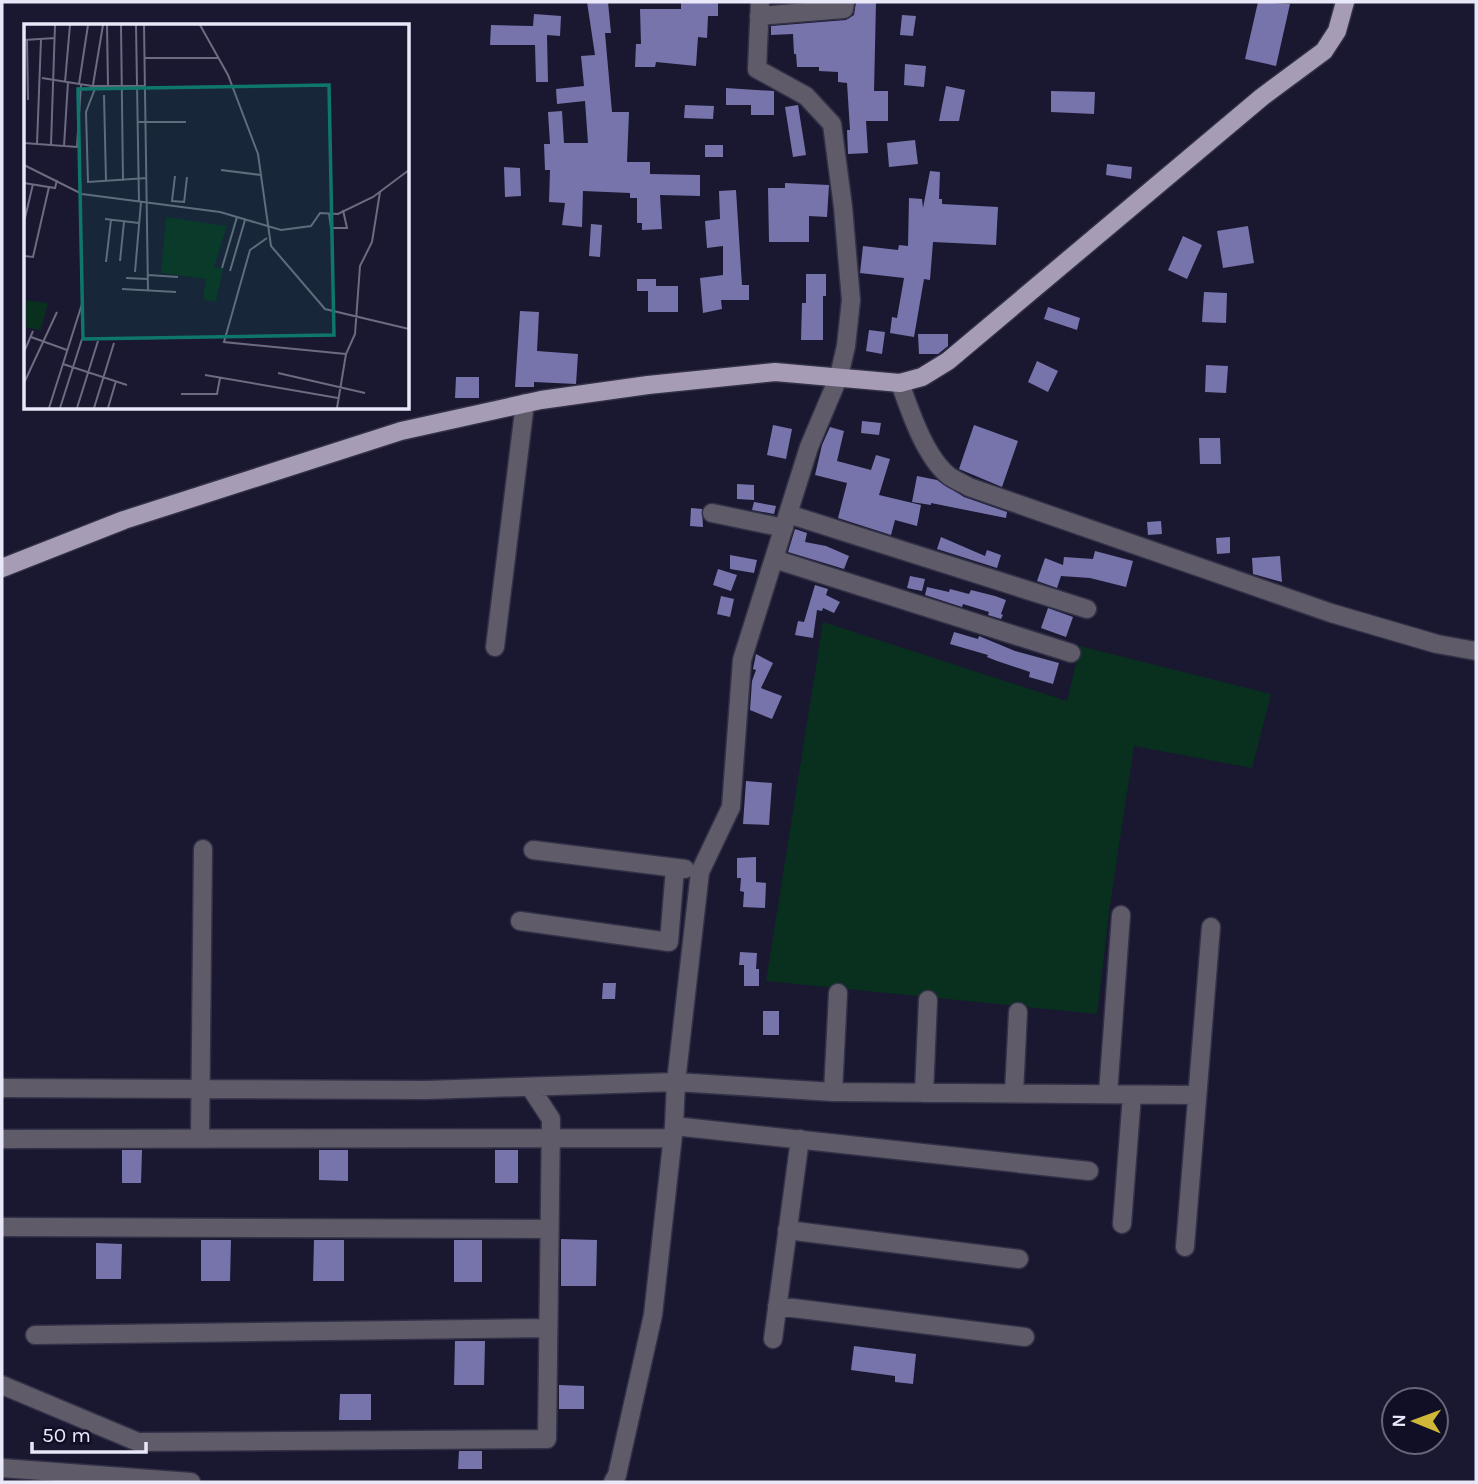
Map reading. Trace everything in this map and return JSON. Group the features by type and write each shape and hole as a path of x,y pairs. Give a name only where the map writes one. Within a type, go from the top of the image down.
{"main road":[{"path":"2,568 124,520 401,431 525,403 648,385 775,372 900,383 922,377 948,361 1191,155 1324,51 1337,31 1345,2"}],"street":[{"path":"613,1482 617,1475 653,1315 676,1082 701,872 731,807 742,660 809,447 839,376 846,346 851,300 832,124 806,96 757,69 760,9 845,9 845,2"},
{"path":"900,383 924,442 936,463 949,476 969,487 1331,613 1437,644 1476,651"},
{"path":"495,647 525,403"},
{"path":"712,513 786,521 1087,608"},
{"path":"774,559 1071,653"},
{"path":"200,1138 203,849"},
{"path":"533,850 701,872"},
{"path":"520,921 668,942 675,868"},
{"path":"1108,1094 1121,915"},
{"path":"1185,1247 1211,927"},
{"path":"833,1092 838,993"},
{"path":"923,1093 928,1000"},
{"path":"1014,1093 1018,1012"},
{"path":"2,1088 426,1090 676,1082 833,1092 1197,1095"},
{"path":"2,1385 138,1442 547,1439 551,1119 530,1087"},
{"path":"1122,1224 1132,1094"},
{"path":"2,1139 551,1138 673,1132 800,1139 1088,1171"},
{"path":"773,1339 800,1139"},
{"path":"2,1227 550,1229"},
{"path":"787,1230 1019,1259"},
{"path":"777,1306 1025,1338"},
{"path":"35,1335 548,1328"},
{"path":"2,1468 191,1482"}],"green space":[{"path":"823,622 1067,701 1080,646 1271,694 1252,768 1134,746 1097,1014 766,981"}],"building":[{"path":"587,2 608,2 611,33 605,33 612,112 629,112 627,162 650,162 650,174 700,175 700,196 660,195 662,229 642,230 642,223 637,223 637,198 630,198 630,193 583,191 582,227 562,225 565,203 549,202 550,170 545,170 544,144 550,144 548,112 562,111 564,143 588,143 585,101 557,104 556,89 584,86 581,56 595,55"},
{"path":"681,2 718,2 718,16 708,16 707,38 698,37 696,66 656,62 655,67 635,67 636,44 641,44 640,9 681,9"},
{"path":"856,2 876,2 874,91 888,91 888,121 866,121 868,153 848,154 847,130 850,130 847,83 838,82 838,72 819,71 819,67 797,67 793,34 771,35 771,26 846,20 854,15"},
{"path":"1258,2 1290,4 1276,66 1245,59"},
{"path":"534,14 561,16 560,36 547,35 548,82 536,82 535,45 490,45 491,25 533,26"},
{"path":"902,15 916,16 913,36 900,35"},
{"path":"905,64 926,66 924,87 904,85"},
{"path":"946,86 965,90 959,121 939,121"},
{"path":"726,88 774,91 774,115 751,115 751,105 726,105"},
{"path":"1051,91 1095,92 1094,114 1051,112"},
{"path":"685,105 714,106 713,119 684,118"},
{"path":"798,105 806,155 793,157 785,107"},
{"path":"915,140 918,164 889,167 887,143"},
{"path":"705,145 723,145 723,157 705,157"},
{"path":"1107,164 1132,167 1131,179 1106,175"},
{"path":"504,167 520,168 521,196 505,197"},
{"path":"930,171 940,172 939,199 942,199 942,204 998,207 996,245 933,242 930,280 924,279 914,337 890,333 892,317 897,318 904,278 860,273 863,246 898,250 899,245 908,246 909,198 922,199 923,208"},
{"path":"785,183 829,185 827,217 809,216 809,242 769,242 768,188 785,188"},
{"path":"736,190 742,285 749,285 749,300 721,300 722,309 703,313 700,278 723,275 723,246 707,248 705,221 720,219 719,191"},
{"path":"591,224 602,225 600,257 589,256"},
{"path":"1248,226 1254,263 1223,268 1217,231"},
{"path":"1183,236 1202,245 1187,279 1168,270"},
{"path":"806,274 826,274 823,340 801,340 802,303 806,303"},
{"path":"637,279 656,279 656,286 678,286 678,312 648,312 648,291 637,291"},
{"path":"1204,292 1227,293 1226,323 1202,322"},
{"path":"1048,307 1080,318 1077,330 1044,319"},
{"path":"520,311 539,312 537,351 578,354 576,384 534,382 534,387 515,387"},
{"path":"869,330 885,332 882,354 866,351"},
{"path":"918,334 948,334 948,346 938,354 919,354"},
{"path":"1037,361 1058,371 1048,392 1028,382"},
{"path":"1206,365 1228,366 1226,393 1205,392"},
{"path":"456,377 479,377 479,398 455,398"},
{"path":"862,421 881,423 879,435 861,433"},
{"path":"773,425 792,429 786,459 767,455"},
{"path":"974,425 1018,441 1002,487 959,469"},
{"path":"830,427 844,431 837,461 871,470 876,455 890,459 879,495 921,505 917,526 895,520 891,535 838,518 847,483 815,475 822,445"},
{"path":"1199,438 1220,438 1221,464 1200,464"},
{"path":"917,476 937,480 964,497 1007,512 1006,518 931,503 912,502"},
{"path":"737,484 754,485 754,500 737,499"},
{"path":"754,502 776,506 774,514 752,510"},
{"path":"691,508 702,509 703,527 690,526"},
{"path":"1161,521 1162,534 1148,535 1147,522"},
{"path":"795,529 807,533 805,542 826,546 849,556 844,569 788,552"},
{"path":"941,537 985,556 987,550 1001,555 997,568 937,549"},
{"path":"1230,537 1230,553 1217,554 1216,538"},
{"path":"1095,551 1133,561 1126,587 1090,578 1061,576 1057,588 1037,581 1045,558 1063,565 1064,557 1093,559"},
{"path":"730,555 757,560 754,573 730,569"},
{"path":"1280,556 1282,582 1253,574 1252,558"},
{"path":"718,569 737,575 731,591 713,585"},
{"path":"910,576 925,579 922,591 907,588"},
{"path":"815,585 828,589 826,595 840,602 834,613 823,608 822,611 817,610 813,638 795,635 798,621 804,622"},
{"path":"927,587 969,594 971,590 1006,600 1001,614 1003,615 1001,619 988,615 989,612 925,595"},
{"path":"721,596 734,599 730,617 717,614"},
{"path":"1048,608 1073,617 1066,637 1041,628"},
{"path":"954,632 978,639 979,636 1015,651 1059,663 1053,684 1029,677 1030,672 987,657 988,655 950,644"},
{"path":"756,654 773,663 761,688 782,696 772,719 750,710"},
{"path":"746,781 772,783 769,825 743,824"},
{"path":"756,857 756,882 766,883 765,908 743,907 744,892 740,891 741,878 737,878 737,858"},
{"path":"740,952 757,953 759,986 744,986 744,965 739,965"},
{"path":"603,983 616,983 615,999 602,999"},
{"path":"763,1011 779,1011 779,1035 763,1035"},
{"path":"122,1150 142,1150 141,1183 122,1183"},
{"path":"319,1150 348,1150 348,1181 319,1180"},
{"path":"495,1150 518,1150 518,1183 495,1183"},
{"path":"561,1239 597,1240 596,1286 561,1286"},
{"path":"201,1240 231,1240 230,1281 201,1281"},
{"path":"314,1240 344,1240 344,1281 313,1281"},
{"path":"454,1240 482,1240 482,1282 454,1282"},
{"path":"96,1243 122,1244 121,1279 96,1279"},
{"path":"455,1341 485,1341 484,1385 454,1385"},
{"path":"854,1346 916,1354 913,1384 895,1382 895,1376 851,1370"},
{"path":"559,1385 584,1386 584,1409 559,1409"},
{"path":"340,1394 371,1394 371,1420 339,1420"},
{"path":"459,1451 482,1451 482,1469 458,1469"}]}
